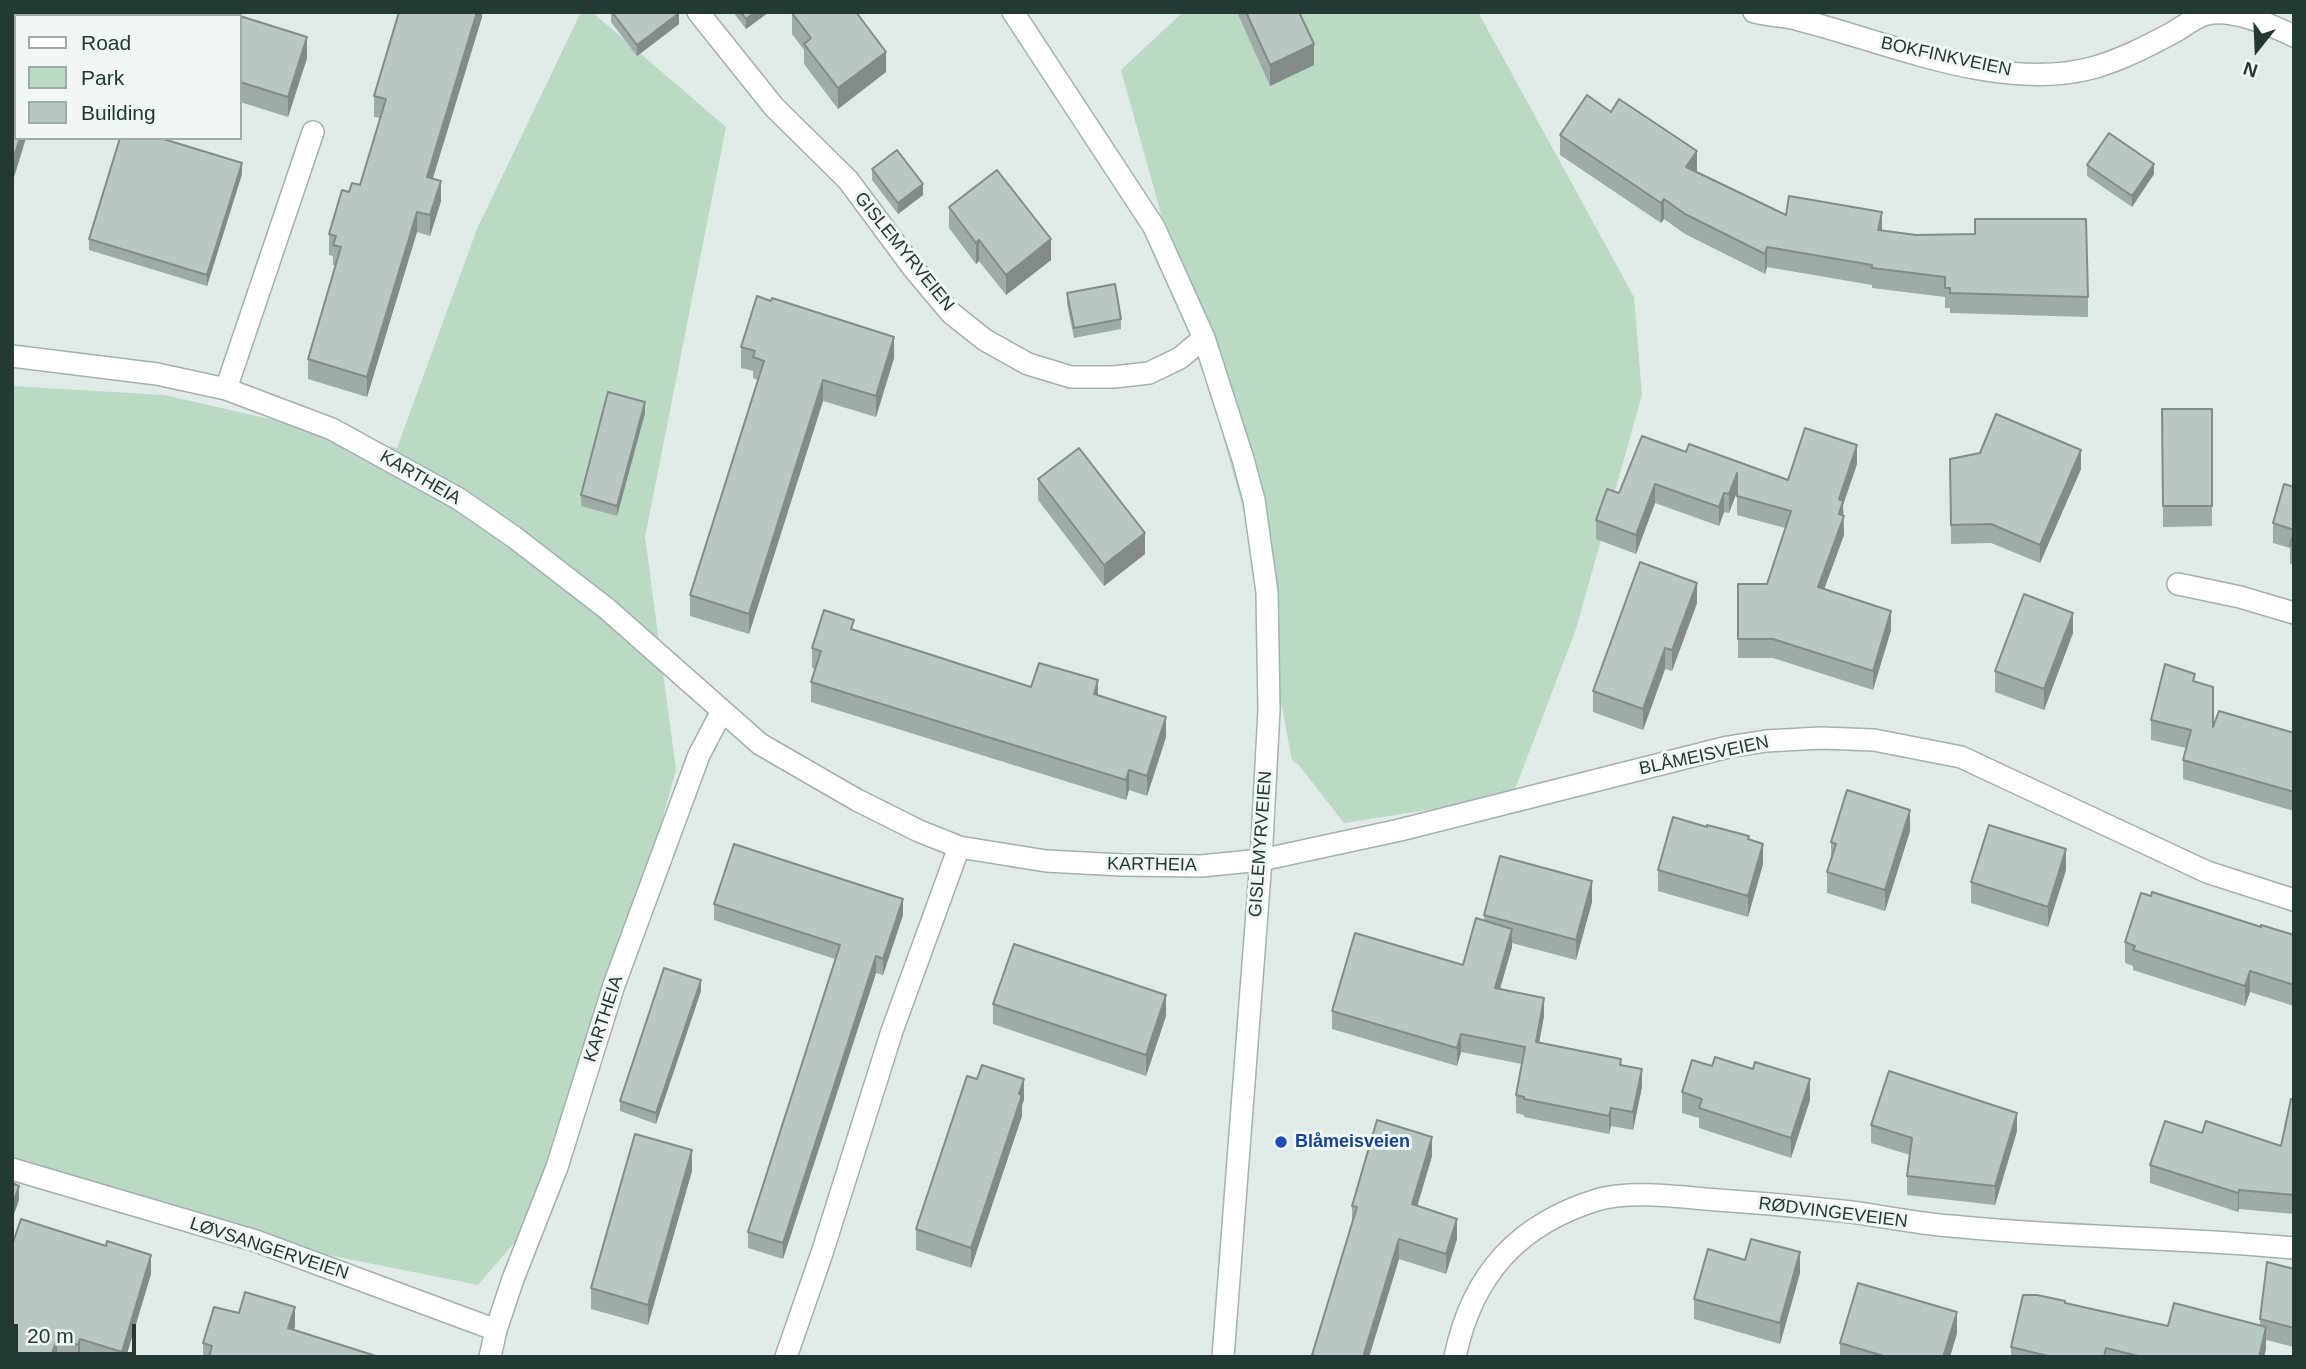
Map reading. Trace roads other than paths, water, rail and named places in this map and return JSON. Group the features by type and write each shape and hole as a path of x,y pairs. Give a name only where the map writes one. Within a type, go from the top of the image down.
{"street":[{"name":"GISLEMYRVEIEN","path":"698,12 774,107 848,180 914,269 951,313 985,340 1028,364 1071,377 1104,377 1149,373 1180,358 1204,338"},
{"name":"GISLEMYRVEIEN","path":"1013,12 1154,227 1204,338 1254,500 1267,592 1269,710 1261,859 1223,1357"},
{"name":"BOKFINKVEIEN","path":"1754,12 1795,15 1902,50 1952,62 2000,71 2043,75 2091,69 2137,52 2207,14 2237,15 2273,26 2294,36"},
{"path":"226,389 313,132"},
{"name":"KARTHEIA","path":"12,356 157,374 226,389 332,429 458,499 514,537 606,608 760,744 809,774 919,831 960,847 1046,861 1201,866 1261,859"},
{"path":"2178,584 2240,597 2294,613"},
{"name":"KARTHEIA","path":"496,1330 557,1167 622,962 699,755 722,711"},
{"name":"BLÅMEISVEIEN","path":"1261,859 1400,830 1728,747 1766,741 1821,738 1874,740 1961,758 2207,872 2294,900"},
{"path":"786,1357 892,1031 960,847"},
{"name":"LØVSANGERVEIEN","path":"12,1169 256,1241 496,1330"},
{"name":"RØDVINGEVEIEN","path":"1455,1357 1471,1304 1510,1246 1556,1214 1603,1198 1654,1195 1799,1206 1904,1222 2031,1234 2217,1241 2294,1248"},
{"path":"490,1357 496,1330"}],"place":[{"name":"Blåmeisveien","path":"1281,1142"}]}
